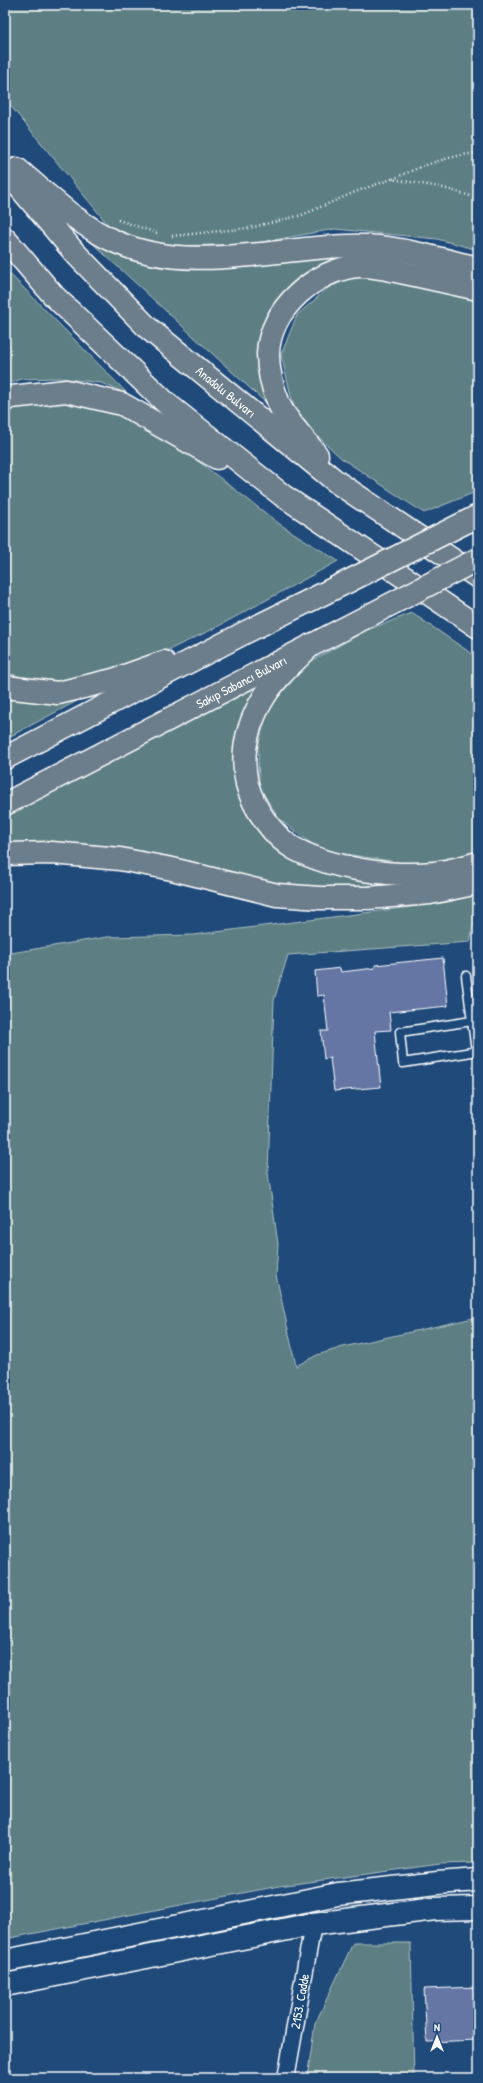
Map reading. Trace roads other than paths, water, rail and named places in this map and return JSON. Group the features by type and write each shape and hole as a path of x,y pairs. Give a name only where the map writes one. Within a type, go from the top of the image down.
{"main road":[{"path":"5,159 74,217 104,236 137,250 200,257 230,256 347,246 374,246 400,249 478,268"},
{"name":"Anadolu Bulvarı","path":"5,170 75,253 148,328 338,483 478,577"},
{"path":"5,239 54,296 167,404 282,495"},
{"path":"338,483 280,406 271,378 268,354 271,336 286,307 306,286 342,268 360,266 379,267 478,288"},
{"path":"5,400 11,397 66,391 122,404 282,495 478,627"},
{"path":"5,758 246,632 478,516"},
{"name":"Sakıp Sabancı Bulvarı","path":"5,804 478,559"},
{"path":"5,687 58,693 114,680 246,632"},
{"path":"311,645 282,673 264,696 251,723 246,740 245,775 250,793 269,825 293,848 331,862 373,872 402,874 434,873 478,863"},
{"path":"5,854 52,852 120,859 277,895 313,898 368,898 430,893 478,883"}],"street":[{"path":"5,1961 338,1894 438,1882 478,1880"},
{"path":"5,1985 313,1924 435,1909 478,1908"},
{"name":"2153. Cadde","path":"286,2078 313,1924"}],"lane":[{"path":"466,976 477,1051 403,1063 400,1032 472,1021"}]}
